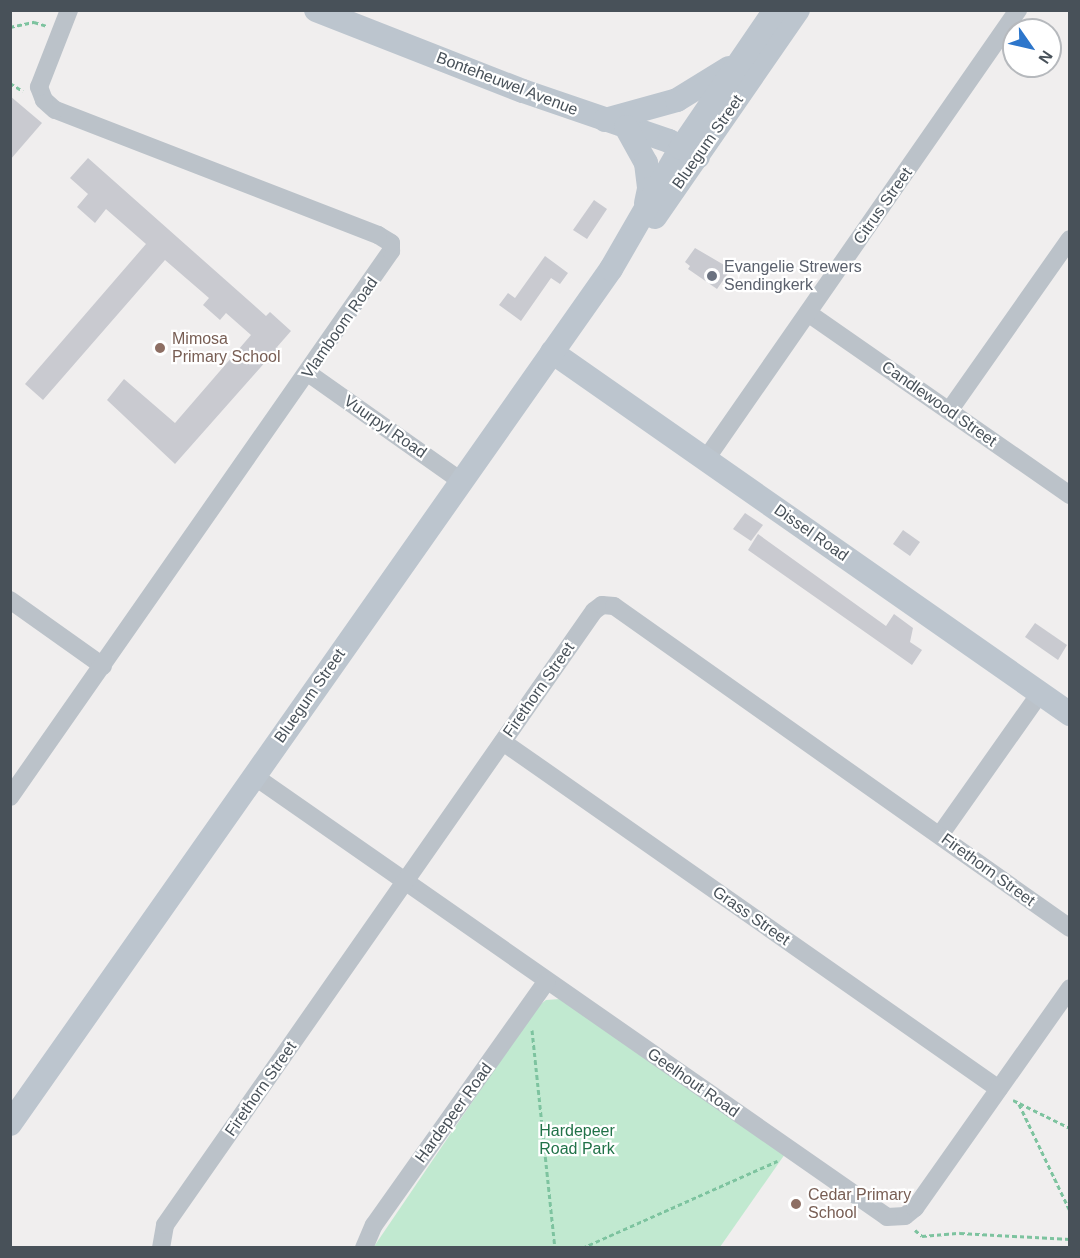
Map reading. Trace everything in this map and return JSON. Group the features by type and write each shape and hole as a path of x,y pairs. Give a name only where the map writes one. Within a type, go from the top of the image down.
{"street":[{"name":"Vlamboom Road","path":"10,797 382,267 391,243 378,235 55,110 44,100 39,87 69,10"},
{"name":"Bonteheuwel Avenue","path":"315,10 689,152"},
{"name":"Bluegum Street","path":"611,269 637,243 743,57 775,10"},
{"name":"Bluegum Street","path":"10,1124 611,269 644,208 798,10"},
{"name":"Citrus Street","path":"706,459 1018,10"},
{"path":"644,208 649,189 646,163 615,124 690,94 743,57"},
{"path":"949,411 1070,238"},
{"name":"Candlewood Street","path":"808,313 1070,495"},
{"name":"Dissel Road","path":"552,352 1070,714"},
{"name":"Vuurpyl Road","path":"308,373 462,481"},
{"path":"10,600 103,666"},
{"name":"Firethorn Street","path":"161,1248 165,1225 594,611 608,605 1070,928"},
{"path":"940,835 1040,693"},
{"name":"Grass Street","path":"503,742 999,1089"},
{"name":"Geelhout Road","path":"254,776 881,1215 899,1218"},
{"name":"Hardepeer Road","path":"364,1248 374,1225 547,981"},
{"path":"899,1218 915,1208 1070,988"}],"path":[{"path":"10,27 34,22 53,28"},
{"path":"527,1011 536,1044 555,1248"},
{"path":"999,1089 1019,1104 1070,1128"},
{"path":"1019,1104 1070,1210"},
{"path":"582,1248 767,1166 790,1151"},
{"path":"899,1218 922,1236 960,1233 1070,1239"}],"green space":[{"name":"Hardepeer Road Park","path":"560,999 785,1154 720,1247 373,1248 536,1008 546,1000"}],"building":[{"path":"10,96 42,123 10,160"},
{"path":"88,158 266,316 270,312 291,331 277,347 282,352 273,363 268,359 175,464 107,400 124,379 175,423 251,335 226,313 220,320 203,305 209,298 165,260 43,400 25,384 146,244 106,209 95,223 77,207 88,194 70,178"},
{"path":"594,200 607,209 587,239 573,230"},
{"name":"Evangelie Strewers Sendingkerk","path":"695,248 731,269 717,289 688,269 690,266 685,262"},
{"path":"545,256 568,273 560,284 551,278 521,321 499,305 508,293 515,298"},
{"path":"745,513 763,525 751,541 733,529"},
{"path":"903,530 920,542 910,556 893,544"},
{"path":"758,534 886,626 894,614 913,628 910,642 922,650 912,665 748,550"},
{"path":"1035,623 1067,645 1058,660 1025,637"}],"place":[{"name":"Evangelie Strewers Sendingkerk","path":"712,276"},
{"name":"Mimosa Primary School","path":"160,348"},
{"name":"Cedar Primary School","path":"796,1204"}]}
